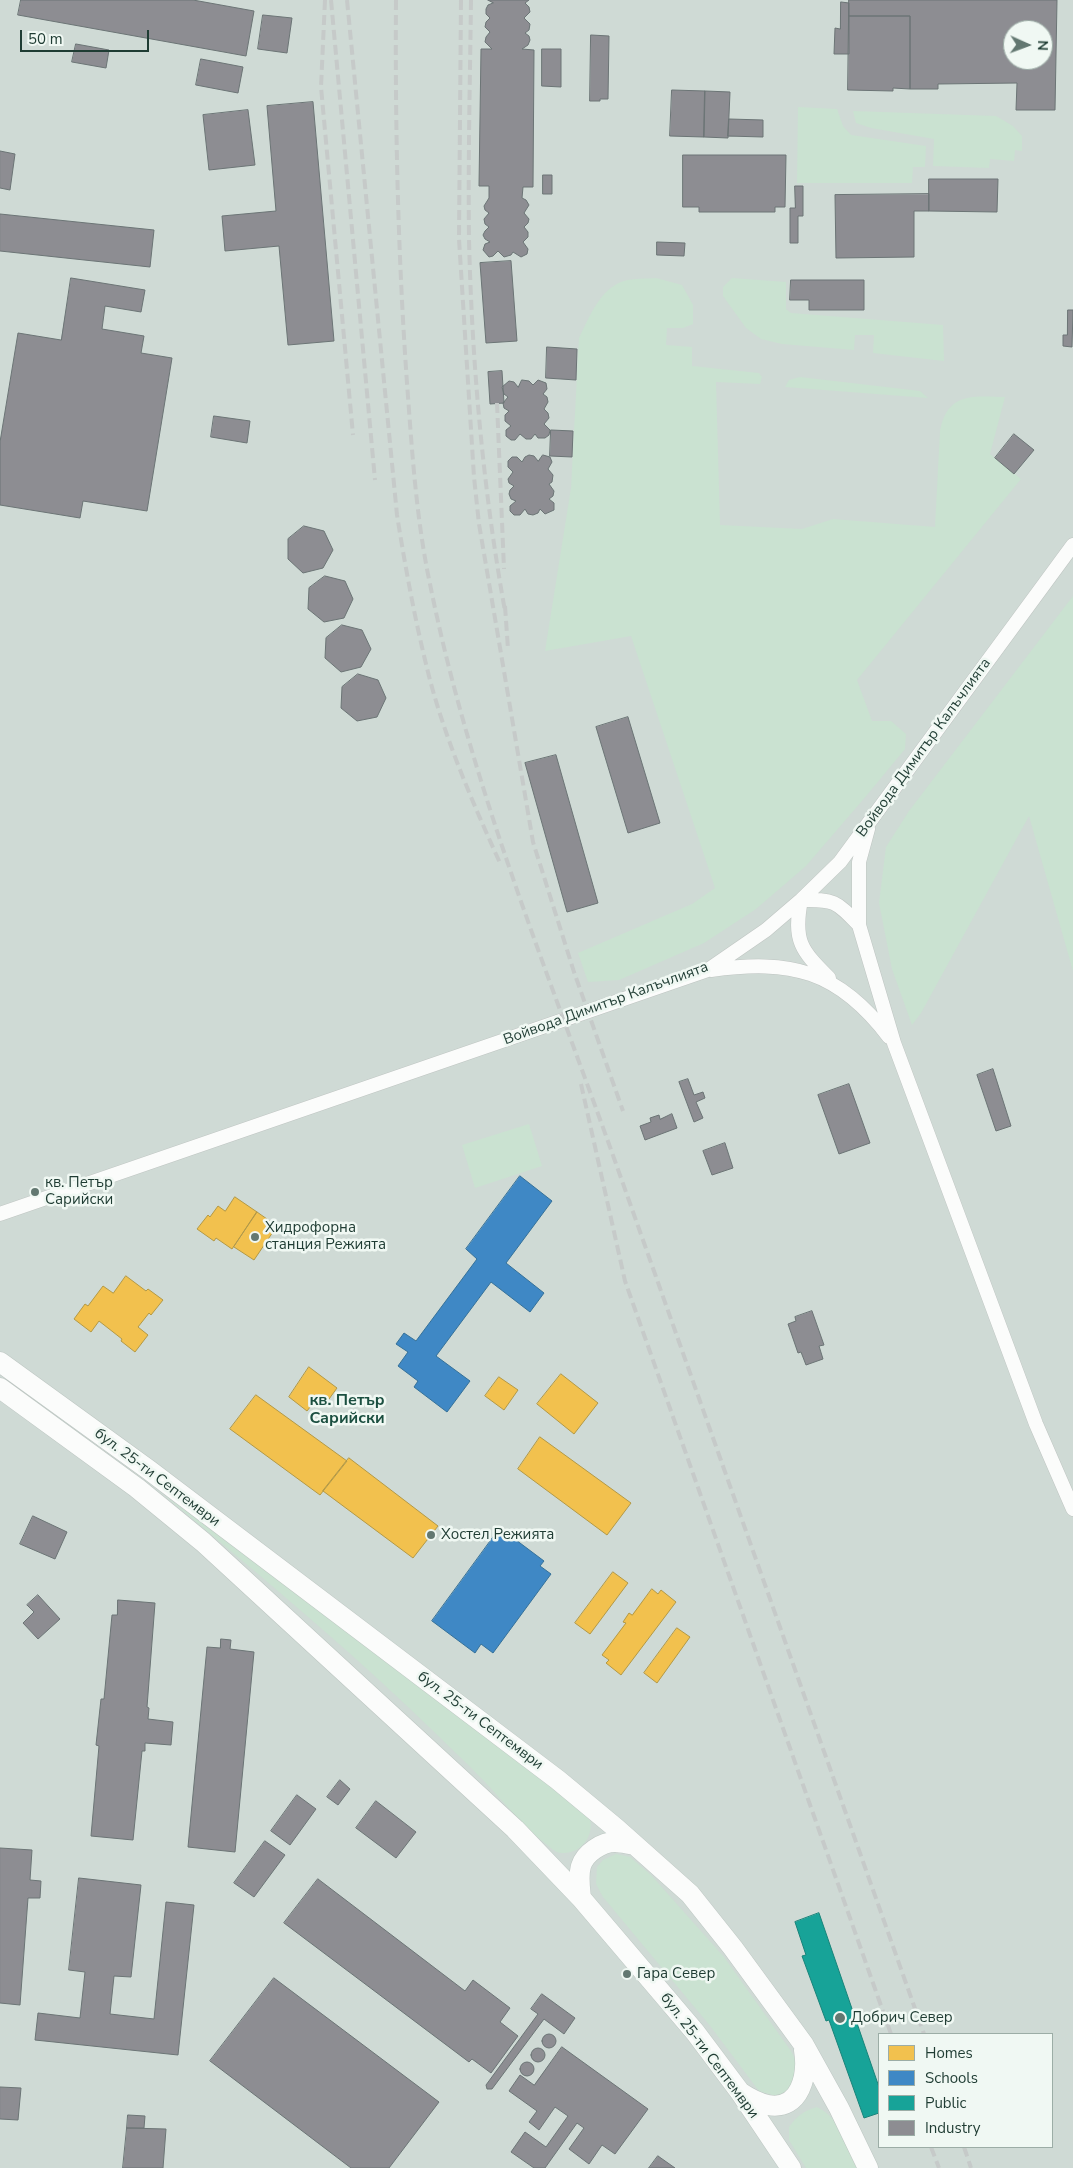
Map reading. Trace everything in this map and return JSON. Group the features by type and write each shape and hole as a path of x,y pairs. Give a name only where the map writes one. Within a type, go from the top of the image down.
{"main road":[{"name":"бул. 25-ти Септември","path":"0,1362 149,1470 558,1780 690,1894 774,2001 804,2045 839,2108 868,2168"},
{"name":"бул. 25-ти Септември","path":"0,1388 137,1488 203,1542 515,1829 581,1898 695,2032 740,2092 791,2168"},
{"path":"581,1898 579,1881 581,1866 588,1854 598,1847 614,1842 635,1845"},
{"path":"740,2092 755,2102 770,2106 785,2103 792,2098 798,2093 805,2076 804,2045"}],"street":[{"name":"Войвода Димитър Калъчлията","path":"0,1214 708,970 766,930 801,900 840,862 1073,545"},
{"path":"870,821 860,862 859,924 894,1043 1036,1424 1073,1509"},
{"path":"859,924 840,905 826,900 801,900 796,923 805,954 833,983 873,1016 894,1043"},
{"path":"708,970 744,965 772,966 805,971 833,983"}],"shaded area":[{"path":"0,0 1073,0 1073,2168 0,2168"}],"green space":[{"path":"798,107 837,109 843,126 851,135 926,146 925,167 913,167 912,183 797,183"},
{"path":"853,111 996,116 1013,126 1022,136 1022,151 1015,150 1014,161 990,159 989,168 933,166 934,139 871,128 856,123"},
{"path":"656,278 682,285 693,305 693,324 683,328 667,328 666,345 692,347 692,366 759,373 762,377 760,384 716,382 720,525 802,529 833,519 935,527 940,431 943,418 955,403 972,397 1005,397 990,454 1021,479 857,680 872,721 891,721 906,734 905,749 806,866 756,909 704,943 619,980 588,982 578,953 692,904 715,888 631,636 545,651 571,488 579,338 591,313 608,290 624,281"},
{"path":"732,278 786,282 786,309 791,313 943,325 944,361 873,353 874,335 855,335 854,350 782,344 761,339 746,328 723,296 723,287"},
{"path":"800,377 920,391 928,398 785,387 789,380"},
{"path":"1073,596 1073,971 1029,816 921,1013 912,1025 892,969 879,903 886,847 909,811"},
{"path":"529,1124 542,1166 475,1188 462,1145"},
{"path":"164,1495 348,1630 588,1814 591,1828 582,1846 576,1850 562,1853 554,1850 538,1837 466,1763 378,1679"},
{"path":"616,1854 630,1857 651,1875 724,1957 791,2051 796,2061 793,2086 783,2095 772,2095 759,2091 711,2027 603,1897 596,1884 597,1867 603,1860"},
{"path":"817,2107 838,2125 858,2168 806,2168 789,2140 789,2127 801,2114"}],"building: Homes":[{"path":"235,1197 257,1212 232,1249 216,1238 214,1241 197,1229 208,1215 210,1217 218,1206 225,1211"},
{"name":"Хидрофорна станция Режията","path":"257,1212 277,1226 254,1260 234,1247"},
{"path":"126,1276 146,1291 148,1289 163,1300 138,1327 148,1335 135,1352 99,1321 91,1332 74,1319 85,1304 88,1306 103,1286 113,1293"},
{"path":"309,1367 337,1388 329,1399 325,1396 319,1405 314,1402 307,1411 289,1397"},
{"path":"561,1374 598,1403 574,1434 537,1404"},
{"path":"499,1377 518,1390 504,1410 485,1396"},
{"path":"256,1395 347,1461 320,1495 230,1429"},
{"path":"540,1437 631,1503 607,1535 518,1469"},
{"path":"349,1458 438,1526 413,1558 323,1491"},
{"path":"613,1572 628,1583 590,1634 575,1623"},
{"path":"652,1589 658,1594 661,1590 676,1602 621,1675 606,1663 609,1660 602,1655 626,1623 623,1622 629,1613 632,1615"},
{"path":"677,1628 690,1637 657,1683 644,1673"}],"building: Schools":[{"path":"520,1176 552,1201 506,1263 544,1293 530,1312 491,1282 436,1356 470,1381 447,1412 414,1387 418,1381 398,1366 408,1352 396,1344 404,1333 416,1341 477,1259 466,1249"},
{"path":"500,1528 544,1561 540,1566 551,1574 493,1653 481,1644 475,1653 432,1621"}],"building: Public":[{"path":"819,1913 878,2084 878,2113 864,2118 829,2020 826,2021 802,1956 806,1955 795,1922"}],"building: Industry":[{"path":"21,0 193,0 254,11 246,56 18,15"},
{"path":"488,0 529,0 525,3 529,7 530,12 524,18 530,24 529,30 525,33 529,36 530,40 528,45 522,49 534,50 533,187 523,187 522,198 529,205 524,213 529,219 524,227 528,232 528,237 523,242 528,249 527,254 521,257 513,252 511,255 504,257 498,251 489,257 483,250 485,244 490,242 483,235 489,227 485,224 484,219 489,213 485,210 484,206 489,198 489,186 479,186 481,49 492,49 485,42 490,32 485,27 486,22 490,18 486,14 486,9 488,5 493,3"},
{"path":"849,0 1057,0 1055,110 1016,110 1017,83 938,84 938,89 910,89 910,16 849,16"},
{"path":"841,2 849,3 849,54 834,54 835,28 840,29"},
{"path":"263,15 292,18 287,53 258,49"},
{"path":"849,16 910,16 910,89 893,88 893,91 848,90"},
{"path":"591,35 609,36 608,99 600,99 600,101 590,101"},
{"path":"76,44 109,50 106,68 72,62"},
{"path":"542,49 561,49 561,87 542,86"},
{"path":"201,59 243,67 238,93 196,85"},
{"path":"672,90 705,91 704,137 670,136"},
{"path":"705,91 730,92 728,138 704,137"},
{"path":"313,102 334,341 288,345 279,246 225,251 222,216 276,211 267,106"},
{"path":"248,110 255,165 209,170 203,115"},
{"path":"729,119 763,120 763,137 728,136"},
{"path":"0,151 15,154 10,190 0,188"},
{"path":"683,155 786,155 785,207 775,207 775,212 699,212 699,207 683,207"},
{"path":"543,175 552,175 552,194 543,194"},
{"path":"929,179 998,179 997,212 929,211"},
{"path":"795,186 803,186 803,216 798,216 798,243 790,243 790,208 795,208"},
{"path":"929,194 929,211 914,211 914,257 836,258 835,195"},
{"path":"0,214 154,230 150,267 0,251"},
{"path":"657,242 685,243 684,256 657,255"},
{"path":"511,261 517,341 486,343 480,263"},
{"path":"71,278 145,290 141,312 105,306 102,329 144,336 141,353 172,358 147,511 83,501 80,518 0,505 0,442 18,333 61,340"},
{"path":"791,280 864,280 864,310 809,310 809,300 790,300"},
{"path":"1068,310 1073,310 1072,347 1063,346 1063,335 1067,335"},
{"path":"547,347 577,349 576,380 546,378"},
{"path":"502,371 504,403 490,404 488,372"},
{"path":"522,380 529,381 533,385 538,380 546,383 547,389 543,394 547,397 548,402 544,409 548,413 549,418 544,424 550,430 549,435 545,438 538,438 535,434 531,439 526,439 520,434 515,440 511,440 506,436 506,430 511,426 505,421 505,415 509,411 504,408 503,403 508,397 504,394 502,387 509,381 514,382 518,387"},
{"path":"214,416 250,421 247,443 211,437"},
{"path":"551,430 573,431 572,457 550,456"},
{"path":"1014,434 1034,450 1014,474 995,458"},
{"path":"529,455 534,456 538,461 543,455 550,457 552,462 548,469 553,475 552,482 549,484 554,491 553,496 549,499 554,503 554,510 545,514 540,509 538,513 533,515 528,514 525,509 520,515 514,515 510,511 510,506 516,501 511,499 509,494 514,486 509,483 508,479 513,472 508,467 508,461 512,457 517,457 522,462"},
{"path":"304,526 324,531 333,550 323,568 303,573 288,559 288,539"},
{"path":"325,576 345,581 353,599 344,618 324,622 308,609 309,588"},
{"path":"342,625 362,630 371,649 361,667 341,672 325,658 326,638"},
{"path":"358,674 378,680 386,698 377,717 357,721 341,708 342,687"},
{"path":"628,717 660,823 628,833 596,727"},
{"path":"556,755 598,903 567,912 525,763"},
{"path":"993,1069 1011,1126 996,1131 977,1075"},
{"path":"688,1079 694,1095 703,1092 705,1098 696,1102 703,1118 694,1122 679,1082"},
{"path":"849,1084 870,1143 839,1154 818,1095"},
{"path":"672,1114 677,1128 645,1140 640,1126 651,1122 650,1118 659,1115 660,1119"},
{"path":"725,1143 733,1168 712,1175 703,1151"},
{"path":"812,1311 824,1345 819,1346 823,1359 806,1365 801,1352 798,1353 788,1324 796,1321 795,1317"},
{"path":"33,1516 67,1532 55,1559 20,1544"},
{"path":"38,1595 60,1619 38,1639 23,1623 34,1612 27,1605"},
{"path":"118,1600 155,1603 147,1707 149,1708 148,1719 173,1722 171,1745 145,1743 145,1751 142,1751 133,1840 91,1836 99,1746 96,1745 101,1699 104,1699 112,1615 117,1615"},
{"path":"221,1639 231,1640 230,1649 254,1652 235,1852 188,1847 207,1647 220,1648"},
{"path":"340,1780 350,1789 338,1805 327,1797"},
{"path":"297,1795 316,1809 290,1845 271,1831"},
{"path":"376,1801 416,1832 396,1858 356,1828"},
{"path":"265,1841 285,1855 254,1897 234,1883"},
{"path":"0,1848 32,1850 30,1880 41,1881 40,1898 28,1898 20,2005 0,2003"},
{"path":"79,1878 141,1885 131,1977 114,1976 110,2014 154,2019 166,1902 194,1905 178,2055 35,2040 38,2013 80,2018 85,1972 69,1970"},
{"path":"318,1879 465,1991 473,1980 510,2008 500,2022 518,2036 491,2073 472,2059 469,2062 284,1923"},
{"path":"274,1978 439,2102 389,2168 351,2168 210,2061"},
{"path":"542,1994 575,2018 564,2034 544,2019 492,2089 487,2089 486,2085 538,2014 531,2009"},
{"path":"549,2034 554,2036 556,2041 554,2046 549,2048 544,2046 542,2041 544,2036"},
{"path":"562,2047 648,2109 615,2154 602,2145 589,2164 569,2149 584,2128 577,2123 545,2168 534,2168 511,2152 525,2132 546,2147 568,2116 555,2107 539,2130 529,2122 537,2111 509,2091 520,2075 534,2085"},
{"path":"538,2048 543,2050 545,2055 543,2060 538,2062 533,2060 531,2055 533,2050"},
{"path":"527,2062 532,2064 534,2069 532,2074 527,2076 522,2074 520,2069 522,2064"},
{"path":"0,2087 21,2088 18,2120 0,2119"},
{"path":"128,2115 145,2116 144,2128 127,2128"},
{"path":"127,2128 166,2129 163,2168 123,2168"},
{"path":"658,2156 675,2168 649,2168"}],"railway":[{"path":"325,0 321,87 353,435"},
{"path":"331,0 375,480"},
{"path":"347,0 397,515 414,609 440,715 468,790 500,863"},
{"path":"396,0 399,239 411,433 421,534 447,658 466,731 512,876 615,1161 924,2033"},
{"path":"461,0 459,239 474,477 479,524 533,842 574,972 623,1111"},
{"path":"471,0 469,239 473,333 485,473 505,611"},
{"path":"497,403 504,569"},
{"path":"505,606 508,649"},
{"path":"581,1084 625,1281 891,2033"},
{"path":"931,2148 939,2168"},
{"path":"964,2148 971,2168"}],"place":[{"name":"кв. Петър Сарийски","path":"35,1192"},
{"name":"Хидрофорна станция Режията","path":"255,1237"},
{"name":"Хостел Режията","path":"431,1535"},
{"name":"Гара Север","path":"627,1974"},
{"name":"Добрич Север","path":"840,2018"}],"district":[{"name":"кв. Петър Сарийски","path":"347,1410"}]}
